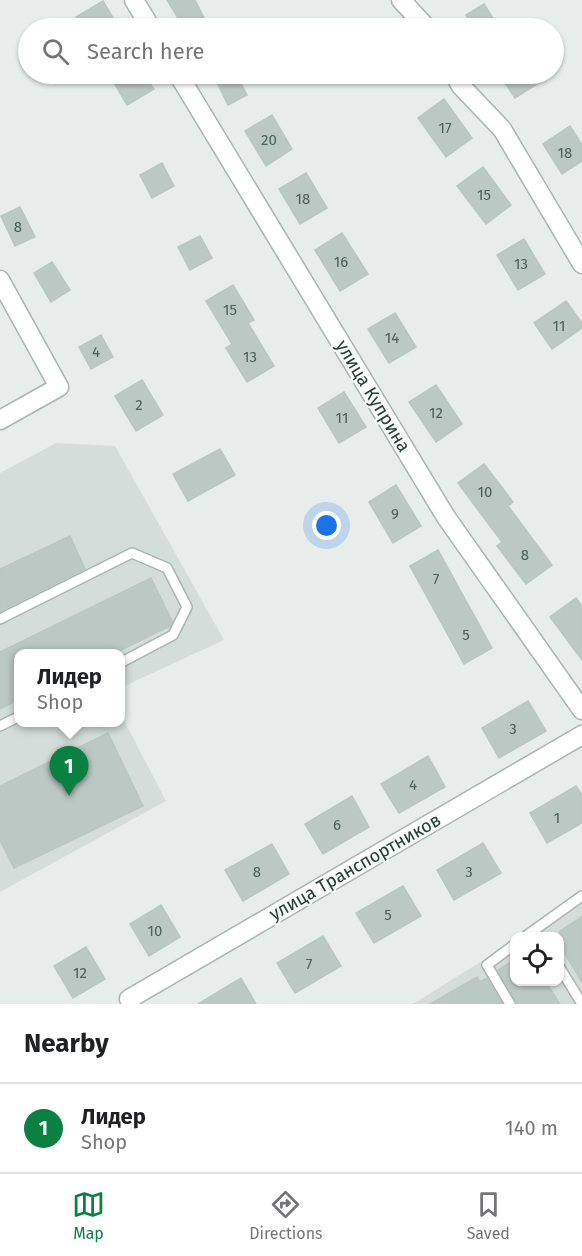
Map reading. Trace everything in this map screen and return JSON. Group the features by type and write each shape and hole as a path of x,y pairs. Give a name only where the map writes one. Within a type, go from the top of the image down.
{"street":[{"path":"134,0 145,18"},
{"path":"401,0 418,18"},
{"name":"улица Куприна","path":"184,84 446,517 582,710"},
{"path":"460,84 502,129 582,264"},
{"path":"0,280 59,387 0,420"},
{"name":"улица Транспортников","path":"129,999 582,735"}],"lane":[{"path":"0,619 132,552 166,568 188,607 173,635 125,660"},
{"path":"0,726 14,719"},
{"path":"539,932 582,896"},
{"path":"510,948 487,965 510,1004"},
{"path":"564,975 582,1004"}],"shaded area":[{"path":"56,443 115,446 224,640 125,686 125,649 14,649 14,727 125,727 125,723 166,801 0,892 0,473"},
{"path":"582,900 582,1004 413,1004 510,943 510,986 564,986 564,932 530,932"}],"building":[{"path":"167,0 195,0 204,18 178,18"},
{"path":"103,1 113,18 77,18"},
{"path":"484,4 493,18 468,18 466,15"},
{"path":"115,84 151,84 154,89 127,105"},
{"path":"218,84 241,84 247,95 228,105"},
{"path":"506,84 537,84 515,98"},
{"path":"444,99 472,138 446,157 418,118"},
{"path":"272,115 292,149 266,166 245,131"},
{"path":"570,126 582,145 582,161 562,174 543,144"},
{"path":"162,163 174,186 152,198 140,175"},
{"path":"483,167 511,205 486,224 457,186"},
{"path":"306,173 327,208 300,224 279,189"},
{"path":"20,207 35,237 15,246 1,216"},
{"path":"342,233 368,274 340,291 315,250"},
{"path":"200,236 212,258 190,270 178,247"},
{"path":"524,239 545,274 518,290 497,255"},
{"path":"52,262 70,290 51,302 34,273"},
{"path":"233,285 254,320 248,323 274,366 247,382 226,348 232,344 206,301"},
{"path":"566,301 582,323 582,328 552,349 534,323"},
{"path":"395,313 416,347 389,363 368,329"},
{"path":"101,335 113,357 91,369 79,347"},
{"path":"142,380 163,415 136,431 115,396"},
{"path":"436,385 462,424 436,442 409,402"},
{"path":"344,392 366,427 339,443 318,408"},
{"path":"220,449 235,475 188,501 173,474"},
{"path":"484,464 513,502 508,506 552,565 526,584 497,546 502,542 458,483"},
{"path":"396,485 421,526 393,543 369,502"},
{"path":"70,536 85,569 0,611 0,569"},
{"path":"438,550 492,648 464,664 410,566"},
{"path":"151,578 172,621 170,626 123,649 14,649 14,702 0,709 0,652"},
{"path":"576,598 582,606 582,660 550,617"},
{"path":"528,701 546,731 499,758 482,728"},
{"path":"108,733 143,806 14,868 0,840 0,786"},
{"path":"428,756 445,787 399,813 381,784"},
{"path":"576,786 582,795 582,823 547,843 530,813"},
{"path":"352,796 369,827 323,854 305,824"},
{"path":"483,843 501,873 454,900 437,870"},
{"path":"272,844 289,874 243,901 225,870"},
{"path":"403,886 421,916 374,943 356,913"},
{"path":"161,905 180,937 149,956 130,924"},
{"path":"582,917 582,982 564,953 564,932 560,931"},
{"path":"323,936 341,966 295,993 277,963"},
{"path":"86,947 105,979 73,998 54,966"},
{"path":"510,962 510,986 548,986 560,1004 517,1004 498,970"},
{"path":"477,977 480,982 487,978 502,1004 430,1004"},
{"path":"241,978 256,1004 198,1004"}],"place":[{"name":"Лидер","path":"69,796"}]}
